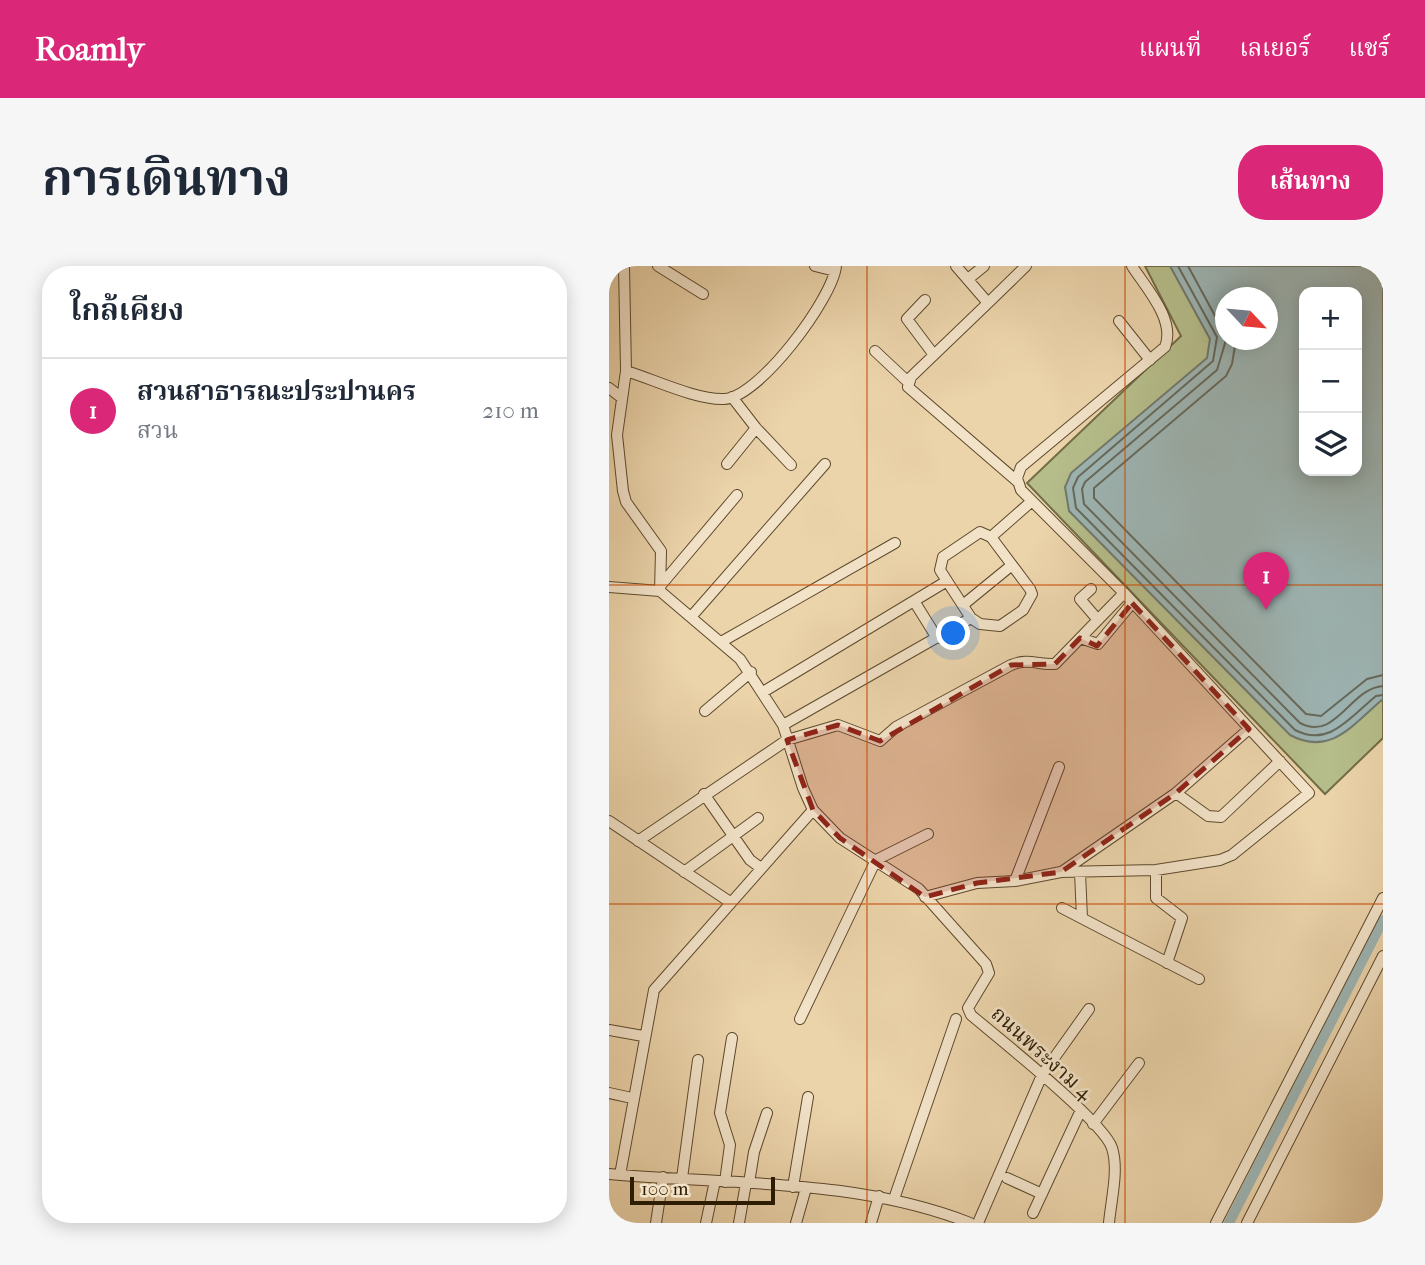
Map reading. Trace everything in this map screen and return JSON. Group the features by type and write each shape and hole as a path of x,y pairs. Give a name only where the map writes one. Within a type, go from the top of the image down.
{"street":[{"path":"624,266 626,371 622,398 613,424 626,502 661,551 660,589"},
{"path":"658,266 703,294"},
{"path":"626,371 707,397 732,397 772,369 795,342 835,269 815,266"},
{"path":"956,266 988,303"},
{"path":"968,279 984,266"},
{"path":"908,382 1026,266"},
{"path":"1018,482 1021,467 1165,347 1169,337 1167,323 1132,266"},
{"path":"925,300 907,320 934,355"},
{"path":"1119,321 1150,360"},
{"path":"875,351 908,382 908,387 920,399 1018,482 1310,793 1232,855 1220,860 1156,870 1061,872 1015,881 977,883 925,897"},
{"path":"609,388 622,398"},
{"path":"732,397 756,428 792,465"},
{"path":"727,464 756,428"},
{"path":"691,617 825,464"},
{"path":"660,589 737,495"},
{"path":"991,537 1033,501"},
{"path":"980,532 991,537 1013,565 1032,594 1027,604 1000,626 980,624 971,618 940,570 943,557 980,532"},
{"path":"721,642 895,543"},
{"path":"963,605 1013,565"},
{"path":"763,692 947,581"},
{"path":"609,587 660,589"},
{"name":"ถนนพระงาม 4","path":"660,589 751,672 783,725 786,740 813,810 840,838 919,889 986,964 989,973 969,1003 971,1015 1042,1075 1107,1137 1114,1158 1109,1223"},
{"path":"1091,589 1080,599 1098,620"},
{"path":"638,841 786,740 838,725 880,741 896,727 1011,665 1030,660 1044,665 1055,664 1124,593"},
{"path":"915,601 937,638"},
{"path":"1080,638 1098,644 1132,603"},
{"path":"783,725 971,618"},
{"path":"705,711 751,672"},
{"path":"1061,872 1176,793 1249,729"},
{"path":"1176,793 1208,816 1221,817 1280,761"},
{"path":"1015,881 1059,766"},
{"path":"704,794 750,860 761,868"},
{"path":"621,1175 643,1036 654,990 813,810"},
{"path":"684,872 758,818"},
{"path":"609,821 730,902"},
{"path":"800,1019 877,860 928,834"},
{"path":"1156,870 1156,898 1182,918 1167,963"},
{"path":"1080,872 1082,918"},
{"path":"1216,1223 1383,898"},
{"path":"1062,908 1199,979"},
{"path":"1247,1223 1383,956"},
{"path":"978,1223 1042,1075 1089,1009"},
{"path":"894,1199 956,1019"},
{"path":"609,1030 643,1036"},
{"path":"706,1223 730,1145 720,1113 732,1038"},
{"path":"682,1178 698,1060"},
{"path":"1093,1124 1139,1063"},
{"path":"609,1093 632,1098"},
{"path":"793,1187 808,1097"},
{"path":"1033,1213 1080,1112"},
{"path":"739,1223 754,1152 767,1113"},
{"path":"609,1174 748,1183 879,1196 970,1223"},
{"path":"656,1223 663,1177"},
{"path":"1007,1178 1042,1194"},
{"path":"796,1223 806,1188"},
{"path":"871,1223 879,1196"}],"highlighted area":[{"path":"1132,603 1249,729 1176,793 1061,872 977,883 925,897 840,838 813,810 787,740 838,725 880,741 1011,665 1055,664 1080,638 1097,646"}],"green space":[{"path":"1145,266 1383,266 1383,738 1325,794 1027,483 1181,336"}],"water":[{"path":"1170,266 1383,266 1383,699 1341,735 1330,740 1305,741 1290,735 1069,511 1065,487 1071,473 1207,358 1210,339"}],"waterway":[{"path":"1229,1223 1383,920"}],"place":[{"name":"สวนสาธารณะประปานคร","path":"1266,610"}]}
